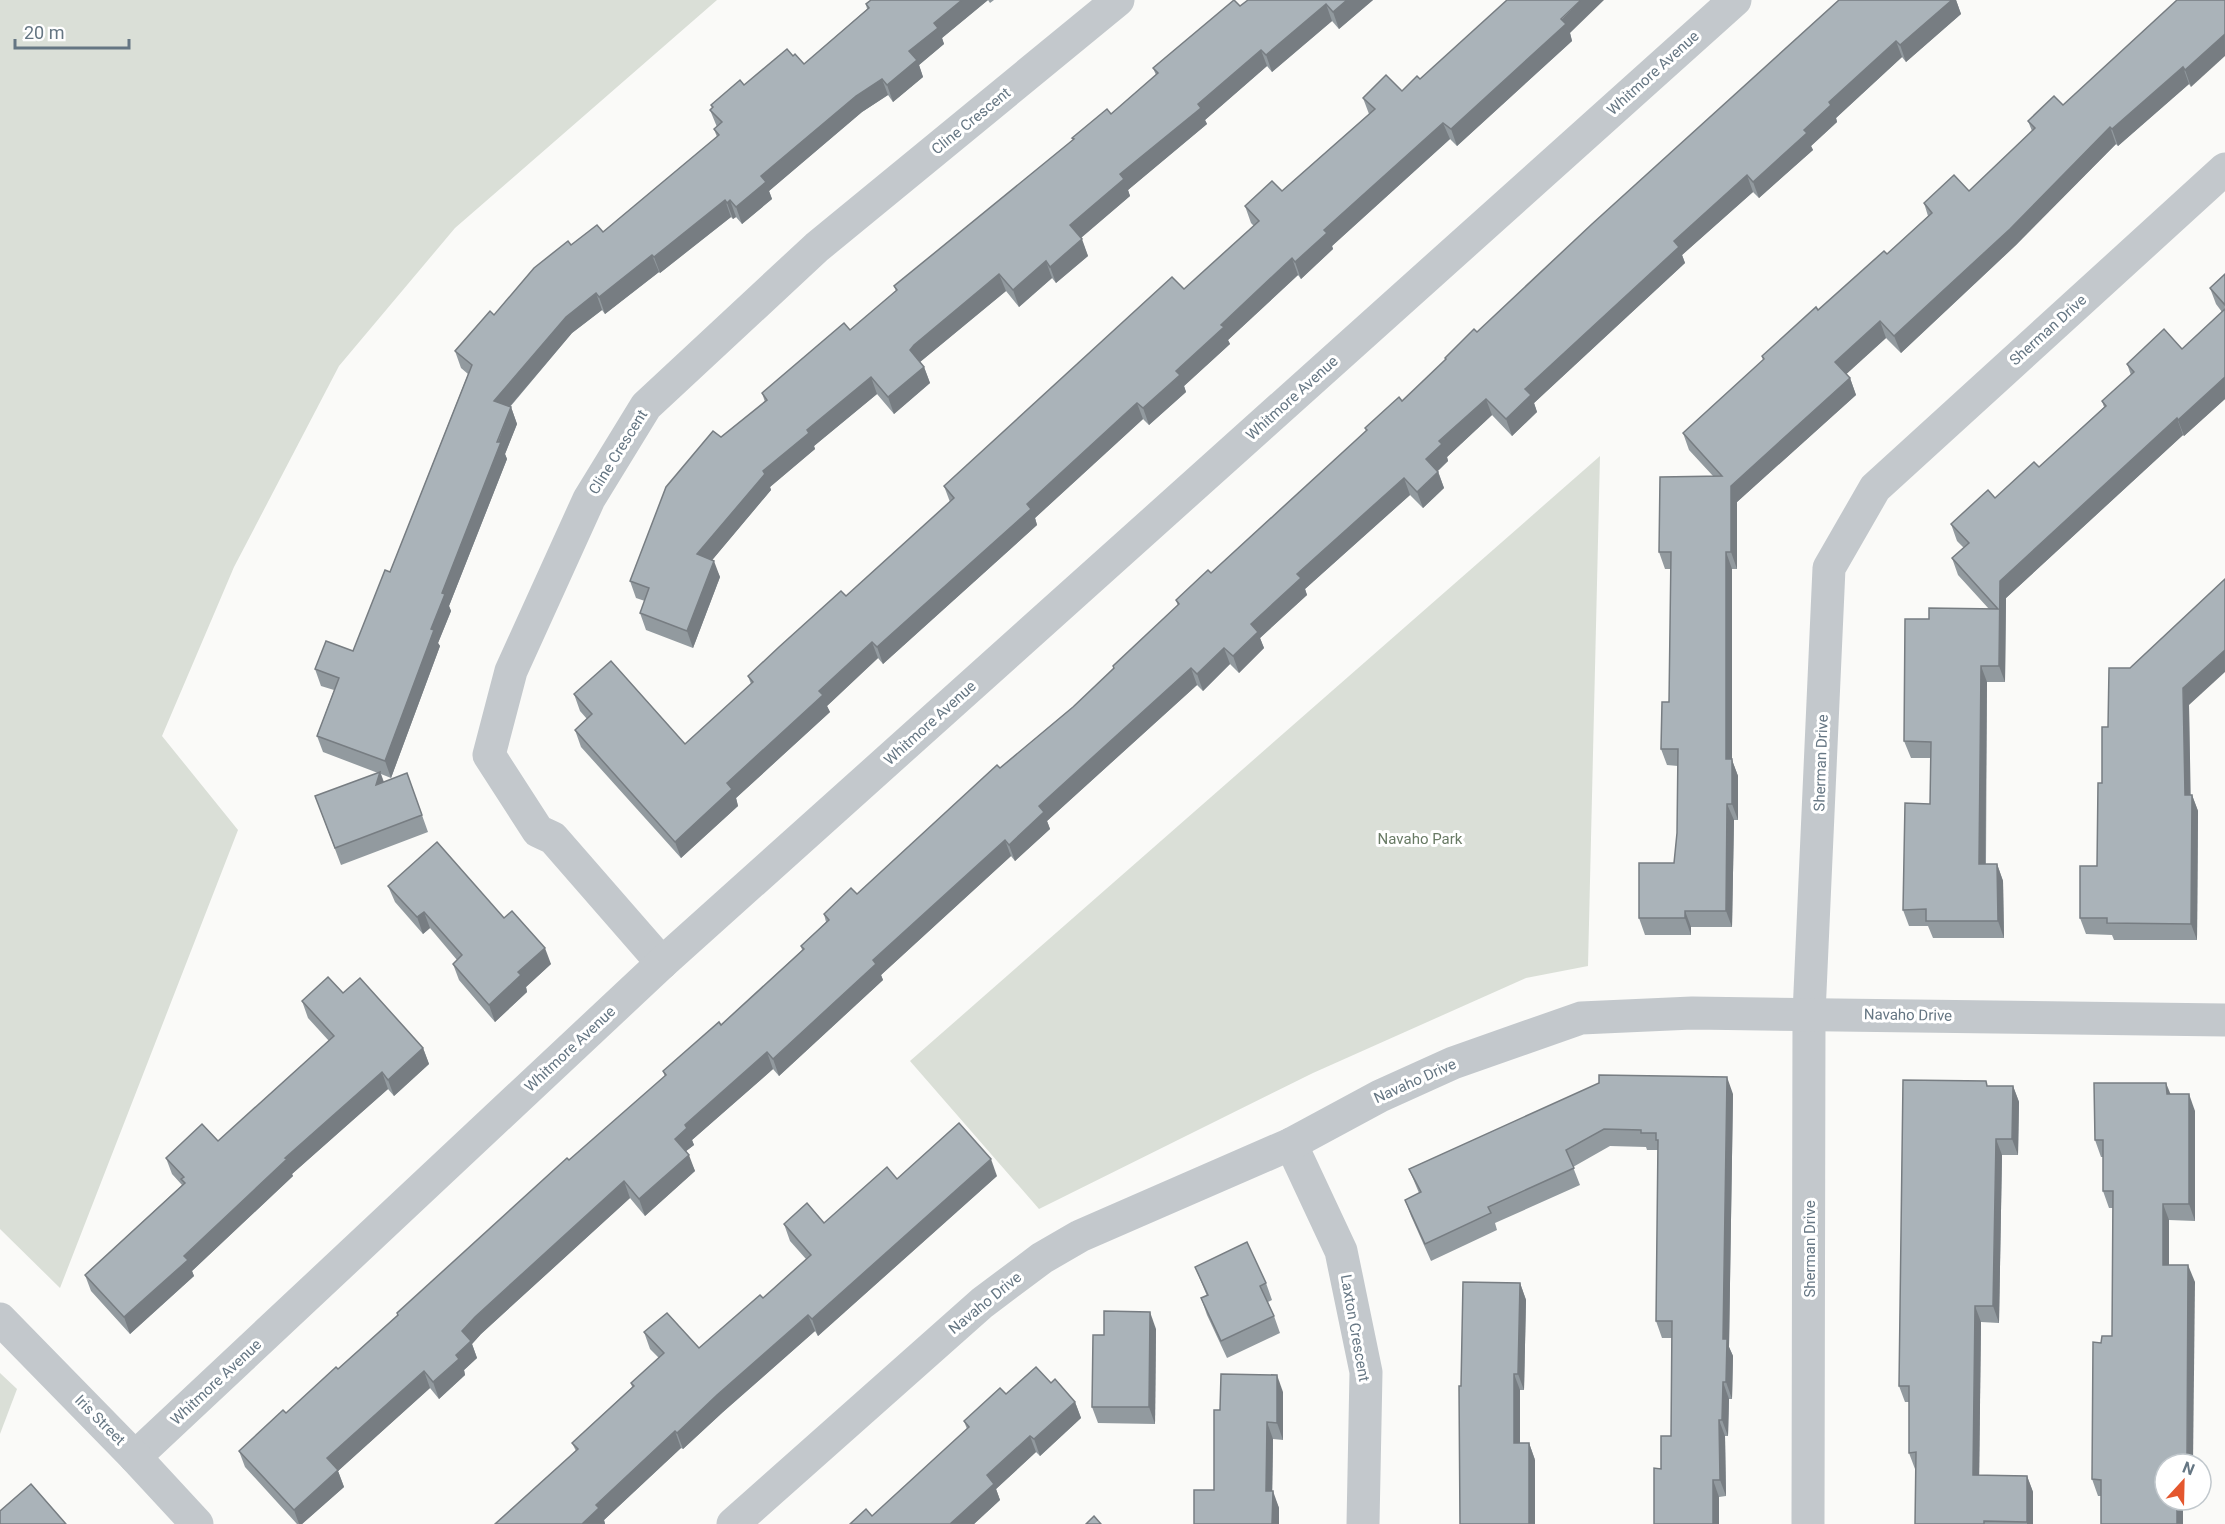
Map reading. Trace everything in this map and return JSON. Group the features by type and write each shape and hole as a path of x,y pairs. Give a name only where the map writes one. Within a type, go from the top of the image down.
{"street":[{"name":"Cline Crescent","path":"662,963 553,838 538,831 489,755 511,671 589,499 646,406 817,247 1118,0"},
{"name":"Whitmore Avenue","path":"135,1456 662,963 1735,0"},
{"name":"Sherman Drive","path":"1808,1524 1809,1014 1829,568 1875,488 2225,170"},
{"name":"Navaho Drive","path":"733,1524 982,1304 1042,1258 1080,1236 1291,1144 1380,1096 1453,1063 1581,1018 1692,1013 2225,1020"},
{"name":"Laxton Crescent","path":"1291,1144 1341,1251 1366,1372 1363,1524"},
{"name":"Iris Street","path":"0,1319 135,1456 197,1524"}],"green space":[{"path":"0,0 717,0 455,228 339,366 234,567 162,736 238,830 60,1288 0,1229"},
{"name":"Navaho Park","path":"1600,456 1588,966 1526,978 1313,1073 1039,1209 910,1061"},
{"path":"0,1373 17,1389 0,1434"}],"building":[{"path":"871,0 962,0 934,23 938,28 909,51 917,60 887,85 882,79 856,96 761,176 766,182 736,207 730,200 727,203 725,200 654,257 652,255 599,297 596,293 566,317 494,401 511,407 497,442 501,442 442,593 445,594 431,629 434,630 385,761 317,736 339,678 315,669 326,641 353,651 385,570 390,572 472,365 455,351 490,311 494,315 534,268 568,241 571,245 597,225 603,232 719,135 714,129 722,122 710,110 713,107 711,105 740,80 744,85 787,49 804,64 869,8 866,4"},
{"path":"1234,0 1240,6 1248,0 1347,0 1333,12 1326,4 1266,55 1261,50 1198,104 1201,108 1120,174 1124,179 1070,225 1082,239 1050,267 1046,261 1013,290 999,274 914,345 910,350 924,367 888,397 871,377 807,430 809,433 763,471 765,474 697,554 714,561 687,631 640,613 649,588 630,581 666,487 713,431 721,437 767,400 762,393 844,323 850,330 897,290 894,286 1074,139 1072,138 1107,109 1111,114 1158,73 1153,68"},
{"path":"1507,0 1581,0 1561,19 1566,24 1451,129 1443,123 1324,230 1327,233 1295,262 1292,258 1221,325 1224,327 1176,371 1180,375 1143,408 1137,403 1027,504 1031,509 877,647 872,642 819,691 823,695 727,783 732,789 675,842 575,730 592,714 574,694 611,661 685,744 753,682 748,676 779,647 841,591 846,596 954,498 944,486 1172,277 1184,289 1259,221 1245,206 1272,181 1282,191 1375,109 1363,98 1386,75 1402,91 1417,76 1420,79"},
{"path":"1839,0 1952,0 1900,45 1896,41 1829,102 1831,105 1804,130 1807,133 1753,182 1747,175 1674,241 1679,247 1525,389 1531,395 1506,419 1486,399 1439,441 1442,444 1426,459 1438,472 1417,492 1404,478 1297,574 1301,578 1251,624 1258,632 1233,656 1224,648 1197,674 1191,668 1039,806 1044,812 1009,845 1005,840 873,960 876,964 773,1059 767,1052 685,1125 687,1128 675,1139 689,1155 639,1199 624,1181 462,1331 471,1341 456,1355 459,1359 433,1382 424,1371 327,1458 338,1470 294,1510 239,1451 283,1410 286,1413 336,1367 338,1369 567,1158 569,1160 666,1075 663,1071 719,1022 721,1025 804,949 801,946 829,920 824,914 851,888 857,894 997,765 1000,768 1073,707 1179,604 1176,600 1208,570 1211,573 1367,430 1365,428 1399,397 1402,401 1474,329 1477,332 1592,224"},
{"path":"2177,0 2225,0 2225,34 2185,70 2183,67 2112,129 2110,127 2010,229 1894,336 1880,321 1835,362 1850,378 1731,486 1731,552 1726,552 1726,759 1732,759 1732,804 1727,804 1726,911 1685,911 1685,918 1639,918 1639,863 1674,863 1677,833 1678,749 1661,749 1662,702 1669,702 1671,552 1659,552 1660,477 1722,476 1683,433 1764,359 1762,356 1816,307 1818,310 1884,251 1887,254 1932,213 1924,203 1954,175 1969,191 2035,128 2028,121 2054,96 2063,105"},
{"path":"2225,274 2225,305 2210,288"},
{"path":"2225,309 2225,377 2178,420 2177,418 2000,581 1999,666 1981,666 1979,864 1997,864 1998,921 1926,921 1926,909 1903,910 1905,803 1930,804 1931,742 1904,741 1905,619 1929,619 1929,608 1998,609 1952,558 1969,543 1951,524 1988,490 1995,498 2034,462 2039,467 2106,406 2102,401 2134,372 2127,364 2164,329 2182,349"},
{"path":"2225,579 2225,650 2183,688 2185,795 2192,795 2191,924 2107,923 2107,918 2080,918 2080,866 2097,866 2098,783 2102,783 2102,727 2108,727 2109,668 2130,668"},
{"path":"380,772 376,785 407,773 422,815 335,848 315,796"},
{"path":"437,842 504,918 512,911 545,948 518,972 521,975 489,1005 453,964 462,955 424,912 417,917 388,886"},
{"path":"328,977 343,993 360,978 423,1048 388,1080 382,1072 285,1158 287,1159 184,1256 188,1260 124,1317 85,1275 185,1183 181,1179 184,1177 166,1158 202,1124 218,1141 334,1036 302,1001"},
{"path":"1599,1075 1727,1077 1723,1339 1727,1339 1726,1382 1723,1382 1722,1420 1719,1420 1720,1480 1713,1480 1713,1524 1654,1524 1654,1468 1661,1469 1661,1436 1671,1436 1672,1321 1656,1321 1658,1140 1656,1140 1656,1133 1641,1133 1641,1130 1604,1129 1566,1150 1574,1168 1488,1207 1491,1213 1425,1244 1405,1200 1421,1192 1409,1169 1599,1083"},
{"path":"1903,1080 1986,1081 1987,1086 2013,1086 2012,1139 1996,1139 1993,1306 1975,1306 1973,1475 2027,1476 2027,1522 1915,1524 1916,1452 1909,1453 1909,1386 1899,1386"},
{"path":"2094,1083 2166,1083 2167,1094 2189,1094 2189,1204 2163,1204 2163,1265 2188,1265 2187,1452 2153,1452 2153,1512 2177,1512 2177,1524 2101,1524 2101,1480 2092,1479 2093,1342 2101,1343 2102,1336 2112,1336 2113,1191 2103,1191 2103,1140 2095,1140"},
{"path":"959,1123 991,1159 812,1319 808,1315 677,1433 675,1431 596,1505 599,1508 582,1524 495,1524 578,1449 572,1443 634,1386 631,1383 664,1353 644,1332 667,1313 699,1348 760,1295 763,1298 811,1255 784,1224 807,1203 824,1223 887,1167 897,1179"},
{"path":"1247,1242 1266,1283 1260,1286 1274,1316 1221,1341 1201,1298 1208,1295 1195,1267"},
{"path":"1463,1282 1520,1283 1518,1374 1514,1374 1514,1443 1529,1443 1529,1524 1460,1524 1459,1386 1461,1386"},
{"path":"1104,1311 1150,1312 1149,1407 1092,1407 1093,1335 1104,1335"},
{"path":"1036,1367 1051,1383 1055,1379 1075,1402 1034,1439 1030,1436 987,1475 994,1484 950,1524 850,1524 866,1509 872,1516 969,1427 964,1421 1000,1388 1006,1394"},
{"path":"1221,1374 1277,1375 1277,1423 1267,1422 1266,1491 1273,1491 1272,1524 1194,1524 1194,1490 1214,1490 1214,1410 1220,1410"},
{"path":"31,1484 66,1524 0,1524 0,1511"},
{"path":"1094,1516 1101,1524 1086,1524"}]}
